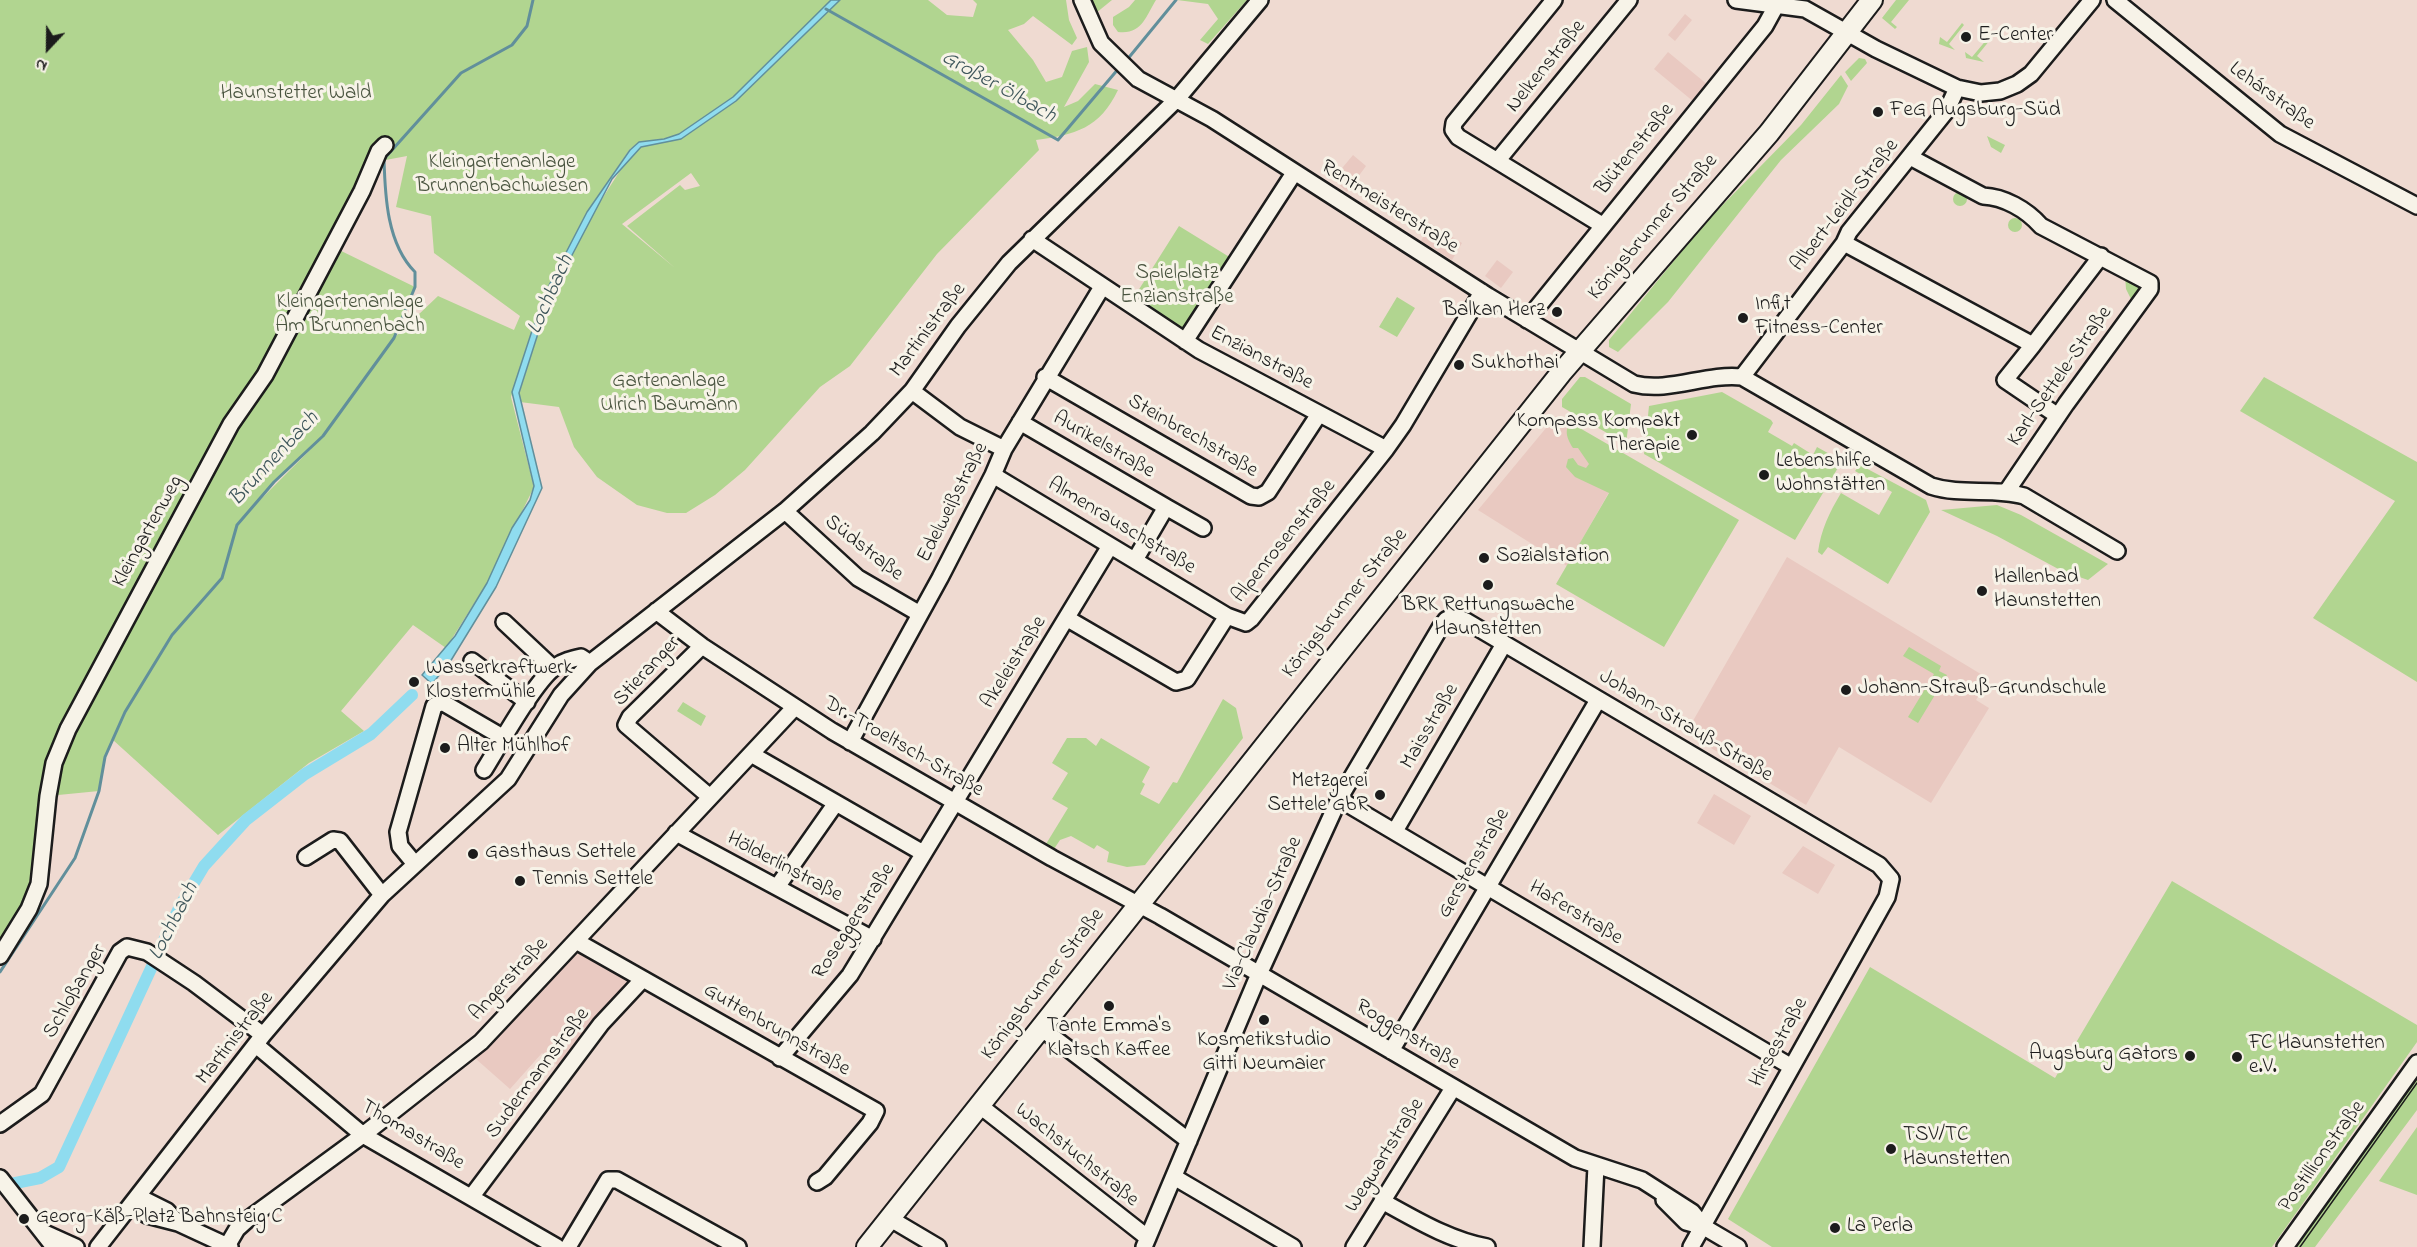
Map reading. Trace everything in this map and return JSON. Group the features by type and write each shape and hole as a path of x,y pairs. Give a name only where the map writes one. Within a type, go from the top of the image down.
{"main road":[{"name":"Königsbrunner Straße","path":"867,1247 1579,352 1769,133 1872,0"}],"street":[{"path":"1082,0 1101,43 1123,67 1177,99"},
{"name":"Martinistraße","path":"98,1247 260,1040 382,895 508,779 561,695 590,663 785,511 872,433 912,391 981,297 1032,239 1177,99 1260,0"},
{"path":"1554,0 1461,114 1455,123 1454,130 1458,137 1602,225"},
{"name":"Nelkenstraße","path":"1498,160 1629,0"},
{"path":"1736,0 1805,9 1957,88 1981,93 2000,91 2017,84 2031,74 2092,0"},
{"name":"Lehárstraße","path":"2115,0 2280,134 2417,206"},
{"name":"Blütenstraße","path":"1527,320 1764,26 1776,6"},
{"name":"Albert-Leidl-Straße","path":"1742,377 1844,243 1849,232 1947,110 1957,88"},
{"name":"Rentmeisterstraße","path":"1177,99 1482,292 1634,384 1644,387 1728,375 1742,377"},
{"name":"Kleingartenweg","path":"0,956 29,909 39,884 48,796 54,763 68,729 231,424 265,375 362,191 379,151 385,146"},
{"path":"1910,157 1983,196 1995,196 2031,215 2041,226 2101,256 2005,380 2058,416"},
{"path":"1185,341 1294,173"},
{"name":"Enzianstraße","path":"1032,239 1185,341 1386,448"},
{"path":"1844,243 2033,345"},
{"name":"Karl-Settele-Straße","path":"2007,491 2150,289 2146,279 2101,256"},
{"name":"Edelweißstraße","path":"850,742 920,614 993,475 1004,449 1045,377 1102,287"},
{"name":"Alpenrosenstraße","path":"1068,619 1176,682 1187,679 1227,616 1238,622 1246,623 1251,619 1386,448 1403,425 1482,292"},
{"name":"Steinbrechstraße","path":"1045,377 1251,496 1259,497 1268,492 1319,414"},
{"path":"1742,377 1931,486 1960,493 2007,491 2039,504 2117,550"},
{"path":"912,391 960,427 1004,449"},
{"name":"Aurikelstraße","path":"1020,422 1203,528"},
{"name":"Almenrauschstraße","path":"993,475 1227,616"},
{"name":"Aurikelstraße","path":"1135,560 1166,507"},
{"name":"Südstraße","path":"785,511 858,578 920,614"},
{"name":"Akeleistraße","path":"953,802 1068,619 1110,546"},
{"name":"Dr.-Troeltsch-Straße","path":"656,611 702,646 794,708 953,802 1138,905"},
{"name":"Johann-Strauß-Straße","path":"1454,616 1880,865 1891,879"},
{"name":"Via-Claudia-Straße","path":"1146,1242 1260,975 1339,799 1440,628 1446,620 1454,616"},
{"path":"504,622 553,668"},
{"name":"Maisstraße","path":"1395,831 1504,644"},
{"name":"Stieranger","path":"702,646 630,717 626,724 710,797"},
{"path":"484,770 527,702 553,668 564,661 581,657 590,663"},
{"path":"472,662 527,702"},
{"name":"Gerstenstraße","path":"1391,1051 1598,700"},
{"path":"415,864 400,846 398,832 434,706 442,702 504,738"},
{"name":"Angerstraße","path":"228,1246 237,1229 247,1220 363,1135 481,1042 794,708"},
{"path":"751,754 923,853"},
{"name":"Haferstraße","path":"1339,799 1790,1066"},
{"name":"Roseggerstraße","path":"780,1058 850,975 953,802"},
{"path":"777,887 836,803"},
{"name":"Hölderlinstraße","path":"676,833 873,939"},
{"path":"306,857 333,840 340,841 382,895"},
{"name":"Hirsestraße","path":"1691,1247 1704,1227 1790,1066 1887,897 1891,879"},
{"name":"Roggenstraße","path":"1138,905 1575,1158 1642,1180 1692,1212 1704,1227 1738,1247"},
{"name":"Guttenbrunnstraße","path":"576,941 876,1111 870,1122 825,1177 817,1182"},
{"name":"Schloßanger","path":"0,1124 42,1094 120,952 127,946 147,952 162,962 260,1040"},
{"name":"Sudermannstraße","path":"472,1196 602,1024 643,979"},
{"path":"1041,1028 1189,1141"},
{"name":"Thomastraße","path":"260,1040 363,1135 557,1247"},
{"name":"Postillionstraße","path":"2285,1247 2417,1063"},
{"name":"Wegwartstraße","path":"1354,1247 1453,1088"},
{"name":"Wachstuchstraße","path":"980,1105 1146,1242"},
{"path":"1592,1247 1596,1166"},
{"path":"1174,1176 1293,1247"},
{"path":"0,1178 54,1247"},
{"path":"568,1247 608,1180 617,1180 738,1247"},
{"path":"136,1201 147,1215 178,1223 228,1246"},
{"path":"1382,1201 1424,1224 1477,1246"},
{"path":"889,1218 938,1247"},
{"path":"45,1233 76,1247"}],"shaded area":[{"path":"1685,14 1692,20 1675,41 1668,35"},
{"path":"1668,52 1708,85 1694,102 1654,69"},
{"path":"1353,155 1366,166 1347,192 1333,179"},
{"path":"1430,223 1462,243 1452,260 1421,241"},
{"path":"1497,260 1513,272 1501,288 1485,276"},
{"path":"1556,416 1629,457 1567,566 1478,510"},
{"name":"Johann-Strauß-Grundschule","path":"1787,557 1989,679 1976,700 1989,708 1931,803 1839,747 1806,805 1686,733"},
{"path":"1714,794 1751,816 1734,845 1697,823"},
{"path":"1803,846 1835,865 1818,894 1782,873"},
{"path":"573,954 585,954 625,976 628,983 626,991 561,1068 542,1053 510,1089 476,1059"}],"green space":[{"path":"0,0 831,0 733,97 679,134 664,139 639,142 630,149 587,212 543,297 511,397 534,487 487,583 446,648 413,625 341,711 364,731 309,763 218,835 113,740 105,757 99,791 48,796 37,884 0,953","holes":["407,156 396,207 431,216 434,253 520,316 514,330 438,296 395,337 415,287 331,246 330,239 364,164","311,449 246,514 274,482"]},
{"name":"Gartenanlage Ulrich Baumann","path":"840,0 928,0 947,15 973,17 977,4 973,0 1066,0 1069,20 1077,38 1072,45 1033,16 1024,24 1008,30 1033,60 1046,82 1062,77 1072,51 1087,47 1089,62 1064,107 1078,101 1095,84 1118,90 1103,113 1085,127 1063,135 1036,140 1039,150 937,254 850,366 820,387 745,470 715,495 686,513 667,513 637,505 597,477 574,447 559,407 520,402 519,394 549,299 591,216 625,163 641,147 681,139 736,101","holes":["691,173 700,186 685,190 680,185 627,226 675,268 622,224"]},
{"path":"1090,0 1112,0 1096,13"},
{"path":"1135,0 1156,0 1138,27 1133,31 1118,32 1113,25 1113,17 1129,7"},
{"path":"1177,0 1247,0 1208,44 1200,40 1218,19 1208,4"},
{"path":"1896,0 1909,0 1891,22 1897,27 1895,29 1882,18"},
{"path":"1962,23 1964,25 1949,44 1955,50 1939,44 1940,37 1947,42"},
{"path":"1988,38 1990,40 1977,56 1984,62 1966,58 1965,52 1972,57"},
{"path":"1859,58 1865,59 1867,63 1851,81 1845,72"},
{"path":"1841,75 1848,86 1839,104 1781,160 1668,302 1618,352 1609,347 1609,340 1705,223 1801,125"},
{"path":"1987,136 2005,145 2001,153 1991,147"},
{"path":"1960,192 1965,194 1967,199 1965,204 1960,206 1955,204 1953,199 1955,194"},
{"path":"2015,218 2020,220 2022,225 2020,230 2015,232 2010,230 2008,225 2010,220"},
{"name":"Spielplatz Enzianstraße","path":"1179,226 1231,258 1188,327 1180,333 1131,302"},
{"path":"2125,275 2141,286 2132,301 2126,289"},
{"path":"1397,297 1415,308 1397,337 1379,327"},
{"path":"1580,377 1585,377 1631,404 1626,444 1562,407 1562,399"},
{"path":"2264,377 2417,462 2417,682 2313,618 2395,501 2240,411"},
{"path":"1722,392 1771,420 1773,423 1768,432 1792,446 1794,443 1813,455 1817,447 1842,461 1795,540 1644,454 1649,406"},
{"path":"1571,423 1739,520 1664,647 1556,584 1609,493 1575,477 1566,467 1568,459 1573,458 1578,465 1586,468 1589,464 1578,448 1573,448 1569,442 1567,429"},
{"path":"1860,465 1926,500 1930,512 1888,584 1828,547 1822,555 1818,552 1826,522 1841,493 1879,515 1892,492 1855,471"},
{"path":"1997,505 2021,515 2108,564 2088,580 2062,571 1997,536 1941,510"},
{"path":"1909,647 1941,666 1939,671 1947,675 1918,723 1908,717 1934,674 1903,656"},
{"path":"1223,699 1236,708 1243,738 1145,865 1127,867 1107,862 1109,852 1097,845 1094,849 1071,836 1060,840 1054,849 1046,844 1068,808 1052,799 1068,773 1052,763 1067,738 1086,738 1096,746 1101,738 1150,767 1142,782 1145,784 1140,794 1159,804 1173,782 1177,783"},
{"path":"683,702 706,716 701,726 677,711"},
{"name":"FC Haunstetten e.V.","path":"2172,881 2417,1025 2417,1042 2272,1247 1772,1247 1728,1219 1870,967 2055,1078"},
{"path":"2417,1070 2417,1110 2315,1247 2290,1247"},
{"path":"2417,1127 2417,1195 2379,1181"}],"water":[{"path":"831,0 840,0 736,101 681,139 641,147 612,179 549,299 519,393 542,488 496,587 450,662 432,684 422,675 455,636 487,583 512,528 530,500 534,486 512,392 543,297 587,212 630,150 639,142 664,139 679,134 733,97"}],"waterway":[{"name":"Brunnenbach","path":"0,972 75,858 99,791 105,757 125,712 172,635 222,578 237,525 274,482 323,436 394,338 415,287 415,272 398,248 393,234 385,188 384,159 461,73 512,45 527,26 533,0"},
{"name":"Großer Ölbach","path":"1126,61 1176,0"},
{"name":"Großer Ölbach","path":"826,9 1058,140 1119,68"},
{"name":"Lochbach","path":"0,1186 40,1178 59,1167 180,906 204,866 246,820 305,774 371,734 412,695"}],"tram line":[{"path":"2300,1247 2417,1083"}],"place":[{"name":"E-Center","path":"1966,37"},
{"name":"FeG Augsburg-Süd","path":"1878,112"},
{"name":"Balkan Herz","path":"1557,312"},
{"name":"Infit Fitness-Center","path":"1743,318"},
{"name":"Sukhothai","path":"1459,365"},
{"name":"Kompass Kompakt Therapie","path":"1692,435"},
{"name":"Lebenshilfe Wohnstätten","path":"1764,475"},
{"name":"Sozialstation","path":"1484,558"},
{"name":"BRK Rettungswache Haunstetten","path":"1488,585"},
{"name":"Hallenbad Haunstetten","path":"1982,591"},
{"name":"Wasserkraftwerk Klostermühle","path":"414,682"},
{"name":"Johann-Strauß-Grundschule","path":"1846,690"},
{"name":"Alter Mühlhof","path":"445,748"},
{"name":"Metzgerei Settele GbR","path":"1380,795"},
{"name":"Gasthaus Settele","path":"473,854"},
{"name":"Tennis Settele","path":"520,881"},
{"name":"Tante Emma's Klatsch Kaffee","path":"1109,1006"},
{"name":"Kosmetikstudio Gitti Neumaier","path":"1264,1020"},
{"name":"Augsburg Gators","path":"2190,1056"},
{"name":"FC Haunstetten e.V.","path":"2237,1057"},
{"name":"TSV/TC Haunstetten","path":"1891,1149"},
{"name":"Georg-Käß-Platz Bahnsteig C","path":"24,1219"},
{"name":"La Perla","path":"1835,1228"}],"park label":[{"name":"Haunstetter Wald","path":"296,95"},
{"name":"Kleingartenanlage Brunnenbachwiesen","path":"502,176"},
{"name":"Kleingartenanlage Am Brunnenbach","path":"350,316"}]}
